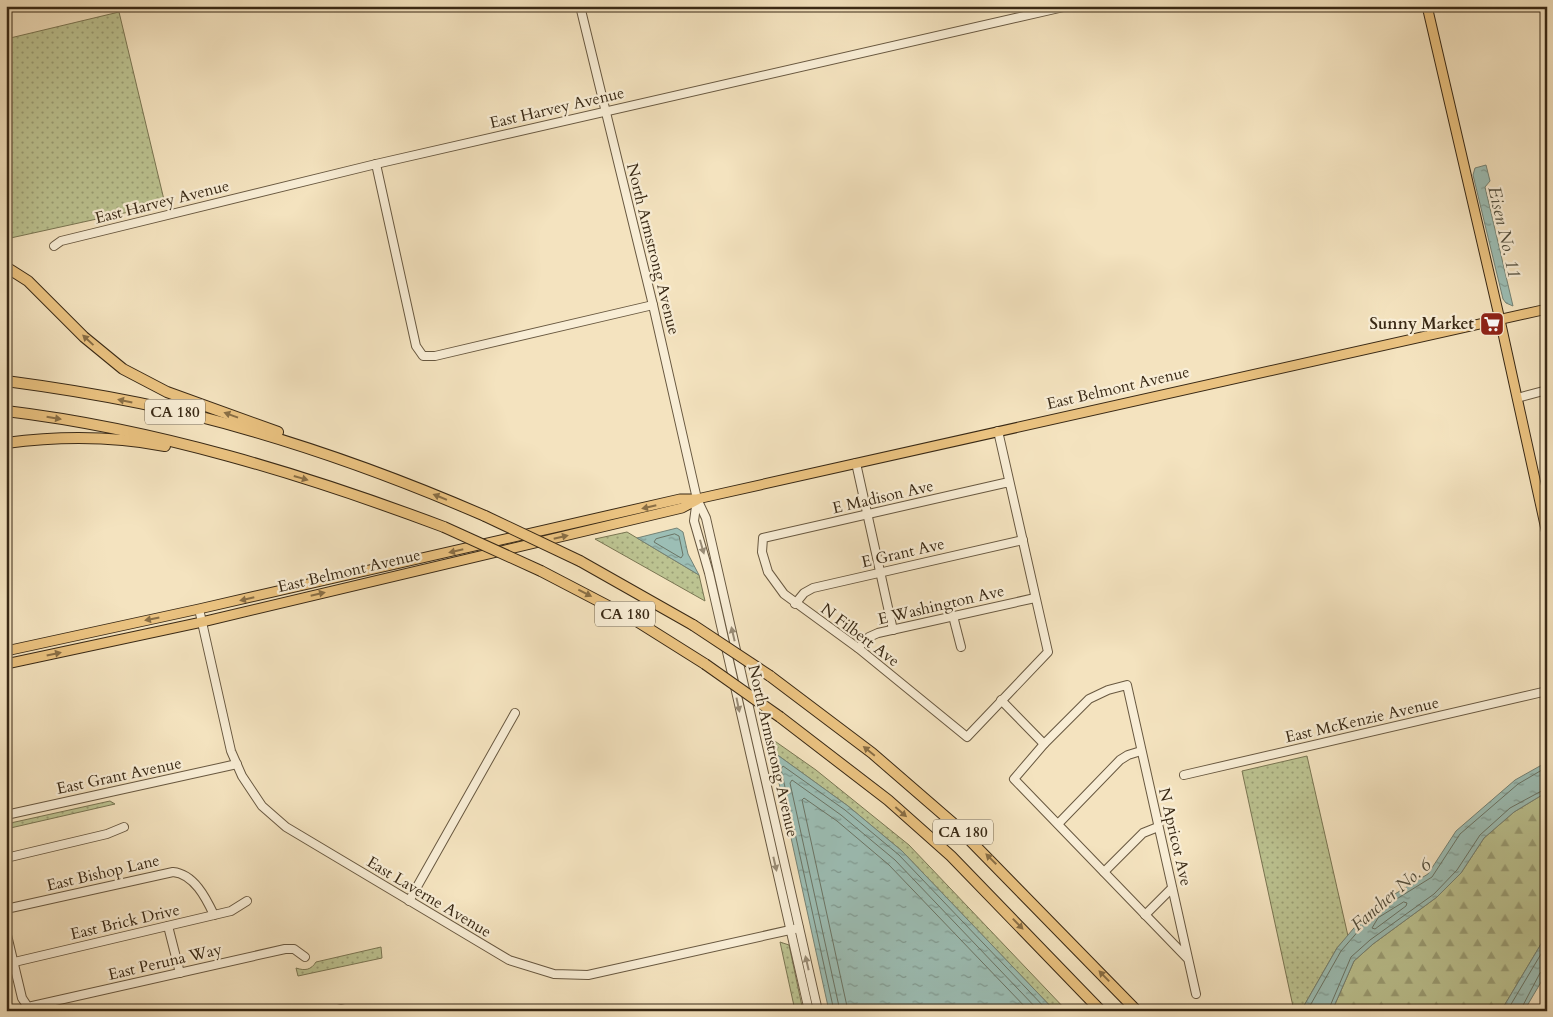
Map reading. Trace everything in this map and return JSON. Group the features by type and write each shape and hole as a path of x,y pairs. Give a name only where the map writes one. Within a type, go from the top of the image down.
{"highway":[{"path":"6,267 28,281 98,350 137,377 187,400 302,441 340,460"},
{"name":"CA 180","path":"6,381 69,390 192,415 252,430 411,485 485,516 580,561 693,626 770,676 872,753 954,824 1137,1011"},
{"name":"CA 180","path":"6,411 110,428 254,464 347,492 444,527 541,572 635,620 705,664 780,717 888,800 951,856 1101,1011"},
{"path":"6,444 69,438 109,439 152,444 254,464"}],"main road":[{"path":"1427,6 1500,320 1547,534"},
{"name":"East Belmont Avenue","path":"6,651 199,610 680,500 697,500 1547,309"},
{"name":"East Belmont Avenue","path":"6,664 202,622 682,508 697,500"}],"street":[{"name":"North Armstrong Avenue","path":"580,6 653,305 697,500 706,518 818,1011"},
{"name":"East Harvey Avenue","path":"54,246 61,240 376,164 1068,6"},
{"path":"376,164 416,346 423,356 435,356 653,305"},
{"path":"1517,398 1547,390"},
{"path":"998,431 1048,652 1001,700 1044,744 1014,779 1188,959"},
{"path":"856,463 893,630"},
{"name":"E Madison Ave","path":"763,538 1010,482"},
{"name":"North Armstrong Avenue","path":"697,500 694,521 709,573 809,1011"},
{"name":"N Filbert Ave","path":"763,538 762,552 768,572 784,594 795,604 858,648 967,738 1001,700"},
{"name":"E Grant Ave","path":"795,604 804,593 813,588 1022,540"},
{"name":"E Washington Ave","path":"858,648 869,637 893,630 1035,598"},
{"name":"East Laverne Avenue","path":"199,610 232,750 242,776 262,806 286,827 509,960 542,971 573,976 603,973 800,928"},
{"path":"954,616 960,647"},
{"name":"N Apricot Ave","path":"1044,744 1089,699 1108,690 1127,685 1196,994"},
{"name":"East McKenzie Avenue","path":"1184,775 1547,691"},
{"path":"409,901 515,713"},
{"path":"1058,824 1120,760 1128,755 1142,751"},
{"name":"East Grant Avenue","path":"6,814 237,764"},
{"path":"6,858 107,834 124,827"},
{"path":"1104,872 1143,833 1158,827"},
{"name":"East Bishop Lane","path":"6,909 179,872 196,884 214,916"},
{"path":"1145,915 1172,888"},
{"name":"East Brick Drive","path":"9,963 214,916 231,911 247,901"},
{"path":"168,926 180,973"},
{"path":"6,931 9,963"},
{"name":"East Peruna Way","path":"9,963 24,1004 28,1007 285,949 294,949 305,957"},
{"path":"333,1011 348,1010"}],"green space":[{"path":"119,12 165,204 6,239 6,39"},
{"path":"627,532 699,575 705,601 595,539"},
{"path":"769,737 816,770 909,845 1067,1011 1055,1011 902,851 848,806 772,751"},
{"path":"1307,756 1348,936 1337,948 1301,1011 1294,1011 1242,771"},
{"path":"1547,792 1547,934 1501,1011 1332,1011 1354,961 1373,944 1437,897 1461,873 1484,838 1514,812"},
{"path":"110,801 115,804 6,829 6,824"},
{"path":"780,942 789,945 803,1011 796,1011 794,1006"},
{"path":"381,947 382,958 298,976 296,968 308,969 316,962"}],"water":[{"path":"1486,165 1490,181 1485,187 1513,306 1506,303 1503,299 1473,175 1475,168"},
{"path":"677,528 683,532 688,554 699,575 637,538"},
{"path":"772,751 848,806 902,851 1055,1011 829,1011"},
{"path":"1547,762 1547,792 1514,812 1484,838 1461,873 1437,897 1373,944 1354,961 1332,1011 1301,1011 1337,948 1370,909 1428,874 1456,831 1515,780"},
{"path":"1547,934 1547,972 1524,1011 1501,1011"}],"place":[{"name":"Sunny Market","path":"1492,324"}],"water label":[{"name":"Eisen No. 11","path":"1504,232"},
{"name":"Fancher No. 6","path":"1391,895"}]}
